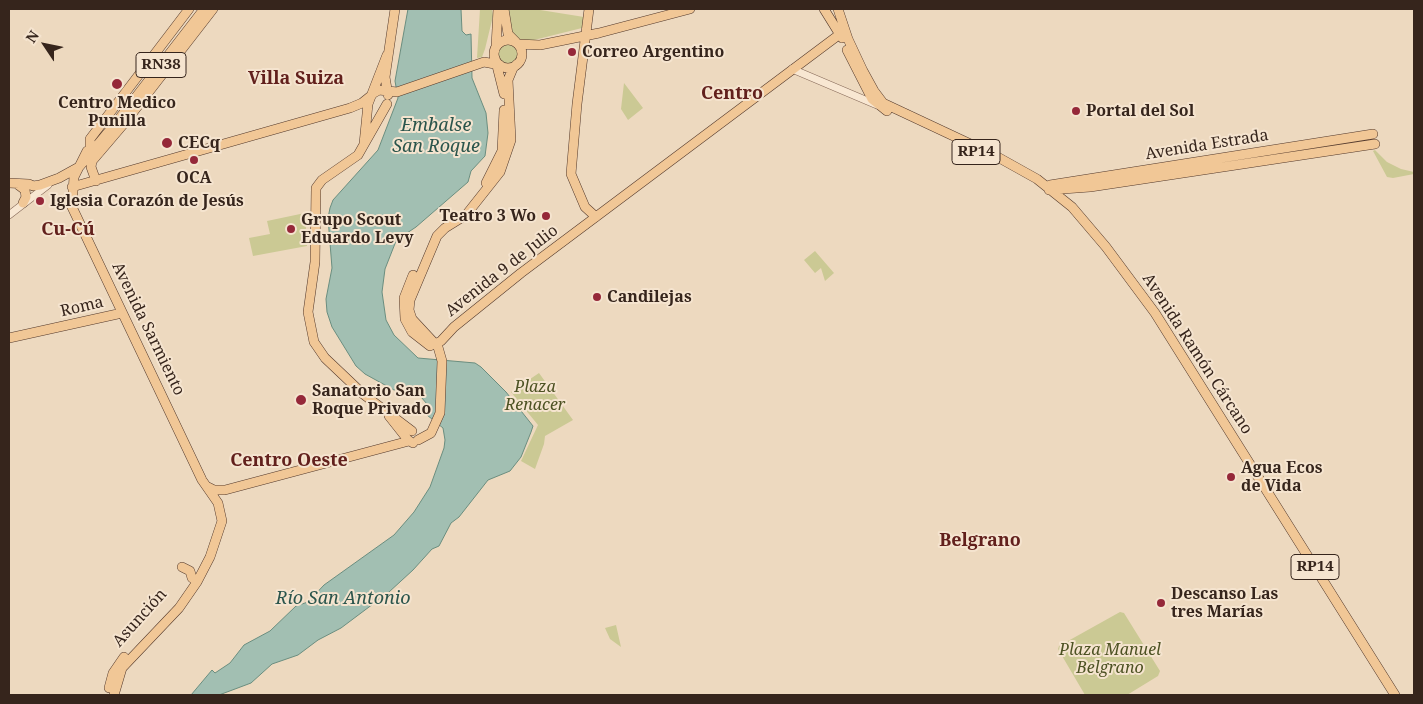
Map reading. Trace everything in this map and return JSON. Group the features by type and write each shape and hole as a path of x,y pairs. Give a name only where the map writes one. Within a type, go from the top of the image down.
{"main road":[{"path":"72,187 79,167 89,149 90,139 135,95 189,9"},
{"path":"193,9 179,24 185,35 213,9"},
{"name":"RN38","path":"185,35 198,9"},
{"name":"RN38","path":"12,183 33,186 56,180 79,167 115,124 135,95 204,9"},
{"path":"395,9 385,77 388,96 362,149 355,158 322,180 316,188 315,262 308,312 313,338 322,354 336,370 413,437"},
{"path":"442,363 441,352 409,329 403,311 404,298 433,233 439,225 461,212 474,198 486,184 499,160 504,142 505,114 502,85 496,57 498,9"},
{"path":"431,343 412,319 409,310 410,300 437,236 445,228 466,215 500,172 511,140 508,80 513,68 519,61 522,51 508,34 504,9"},
{"path":"589,9 577,104 571,174 585,207 596,217"},
{"path":"350,108 382,107 388,96 496,57 506,40 540,45 586,36 690,9"},
{"name":"RP14","path":"824,9 844,37 877,106"},
{"path":"838,9 844,37"},
{"name":"Avenida 9 de Julio","path":"431,343 444,338 521,274 792,69 844,37"},
{"path":"496,57 510,68 540,45"},
{"path":"362,149 372,107 372,95 387,55"},
{"path":"484,62 496,57"},
{"name":"Avenida Ramón Cárcano","path":"869,88 891,108 1000,159 1048,188 1068,203 1118,262 1155,313 1395,695"},
{"path":"72,187 350,108 364,102 379,90 388,96"},
{"path":"96,181 91,167 92,161 127,120 135,95"},
{"name":"Avenida Ramón Cárcano","path":"877,106 1026,178 1076,214"},
{"path":"350,108 359,113 365,136"},
{"path":"115,124 127,120"},
{"name":"Avenida Estrada","path":"1048,188 1072,188 1276,154 1373,134"},
{"name":"Avenida Estrada","path":"1048,188 1276,154 1376,144"},
{"name":"RN38","path":"27,184 57,174 77,162 89,149"},
{"path":"56,180 69,178 72,187"},
{"path":"1026,178 1048,188"},
{"path":"12,183 25,190 26,201"},
{"name":"Avenida Sarmiento","path":"72,187 72,207 204,484"},
{"path":"1068,203 1066,195 1072,188"},
{"name":"Roma","path":"9,338 41,334 122,313"},
{"path":"204,484 214,490 225,490 413,437 427,436 433,427 441,406 444,338"},
{"name":"Asunción","path":"114,695 122,668 179,608 197,582 205,566 222,525 218,503 204,484"},
{"path":"218,503 220,495 225,490"},
{"name":"Asunción","path":"108,695 115,668 176,602 192,578 205,566"},
{"path":"182,567 190,571 192,578"}],"street":[{"name":"Avenida Ramón Cárcano","path":"792,69 857,95 877,106"},
{"path":"857,95 865,96 869,88"},
{"path":"9,215 56,180"},
{"path":"26,201 30,186 27,184"}],"green space":[{"path":"480,9 492,9 493,16 482,57 477,58"},
{"path":"508,9 534,9 584,17 582,28 526,42 517,40 512,34"},
{"path":"508,44 515,47 518,54 515,61 508,64 501,61 498,54 501,47"},
{"path":"624,83 643,108 628,120 621,109"},
{"path":"1375,150 1387,162 1401,169 1414,172 1414,174 1393,178 1387,177 1373,151"},
{"path":"305,213 307,246 253,256 249,238 270,234 267,221"},
{"path":"815,251 834,273 825,281 821,268 815,273 804,260"},
{"name":"Plaza Renacer","path":"539,373 573,420 545,436 535,469 521,461 538,425 511,392"},
{"name":"Plaza Manuel Belgrano","path":"1120,612 1124,613 1160,671 1158,676 1127,695 1085,695 1058,649 1059,646"},
{"path":"616,625 621,647 610,639 605,628"}],"water":[{"name":"Embalse San Roque","path":"408,9 461,9 462,31 466,35 471,34 472,78 486,113 488,133 485,156 471,171 468,182 416,227 401,237 398,236 385,269 382,292 386,320 394,335 418,358 475,363 481,367 506,392 533,426 521,457 510,471 488,480 459,517 451,523 439,546 432,549 389,592 341,628 318,640 298,655 272,664 251,683 219,695 191,695 212,670 215,673 230,663 244,645 270,631 296,606 308,602 324,585 394,535 414,512 430,487 444,448 443,428 427,415 427,404 415,390 405,387 394,390 365,374 356,366 332,327 327,312 326,299 332,268 328,218 330,208 333,200 378,150 398,98 395,81"}],"place":[{"name":"Correo Argentino","path":"572,52"},
{"name":"Centro Medico Punilla","path":"117,84"},
{"name":"Portal del Sol","path":"1076,111"},
{"name":"CECq","path":"167,143"},
{"name":"OCA","path":"194,160"},
{"name":"Iglesia Corazón de Jesús","path":"40,201"},
{"name":"Teatro 3 Wo","path":"546,216"},
{"name":"Grupo Scout Eduardo Levy","path":"291,229"},
{"name":"Candilejas","path":"597,297"},
{"name":"Sanatorio San Roque Privado","path":"301,400"},
{"name":"Agua Ecos de Vida","path":"1231,477"},
{"name":"Descanso Las tres Marías","path":"1161,603"}],"district":[{"name":"Villa Suiza","path":"296,79"},
{"name":"Centro","path":"732,94"},
{"name":"Cu-Cú","path":"68,230"},
{"name":"Centro Oeste","path":"289,461"},
{"name":"Belgrano","path":"980,541"}],"water label":[{"name":"Río San Antonio","path":"343,599"}]}
